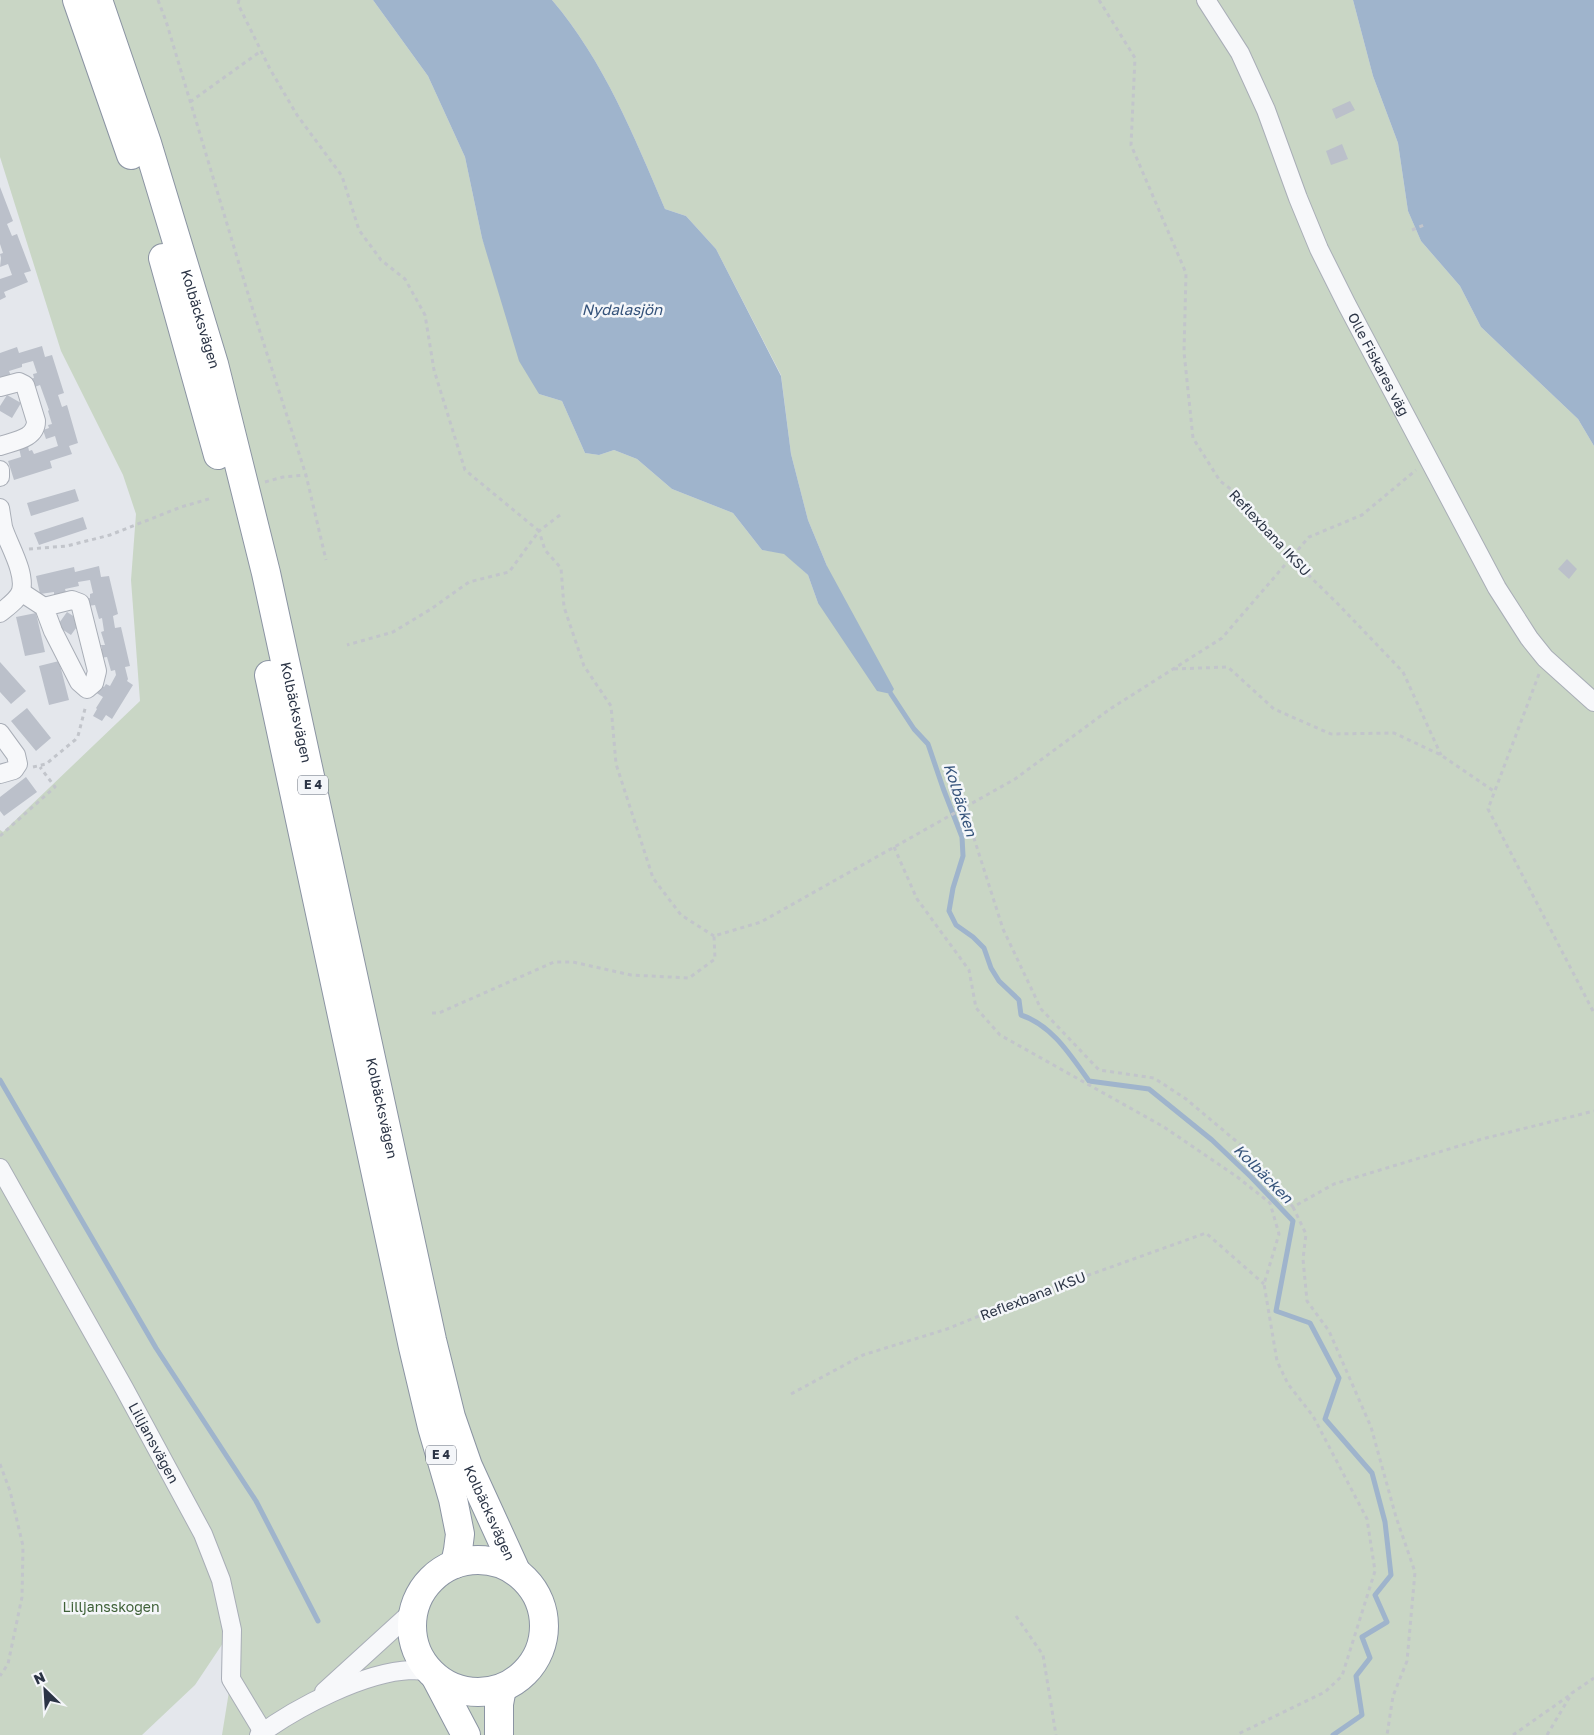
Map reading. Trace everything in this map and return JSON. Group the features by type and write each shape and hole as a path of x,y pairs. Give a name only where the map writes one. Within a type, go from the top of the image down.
{"highway":[{"name":"Kolbäcksvägen","path":"77,0 129,148 167,270 197,376 248,575 414,1347 432,1427 453,1499 460,1534 455,1564"},
{"name":"Kolbäcksvägen","path":"98,0 180,247 214,364 238,458 266,573 432,1340 451,1417 468,1466 516,1571"},
{"name":"E 4","path":"433,1675 446,1684 468,1692 479,1693 502,1688 519,1679 532,1665 544,1639 544,1620 540,1601 530,1585 516,1571 500,1563 482,1560 463,1561 455,1564 440,1571 428,1582 419,1595 414,1610 412,1620 413,1639 419,1657 433,1675 466,1735"},
{"path":"499,1735 499,1704 502,1688"}],"street":[{"name":"Olle Fiskares väg","path":"1206,0 1240,53 1266,110 1319,249 1347,306 1498,588 1529,638 1545,658 1594,702"},
{"path":"0,387 19,382 25,385 36,426 35,431 26,437 0,446"},
{"path":"0,470 0,477"},
{"path":"0,508 4,531 19,570 21,592 0,613"},
{"path":"21,592 44,607 53,631 79,682 87,689 94,683 97,671 80,602 72,600 44,607"},
{"path":"0,733 16,755 18,764 14,770 0,774"},
{"name":"Lilljansvägen","path":"0,1168 203,1534 221,1580 232,1630 231,1679 261,1734"},
{"path":"314,1702 414,1610"},
{"path":"261,1734 314,1702 365,1680 389,1672 413,1670 433,1675"}],"path":[{"path":"158,0 252,307 306,475 326,560"},
{"path":"239,0 238,4 297,115 342,176 359,230 381,260 405,279 425,315 434,370 465,470 539,531 545,550 561,568 564,606 584,666 611,706 616,764 652,878 681,915 714,936 761,922 1015,779 1110,709 1222,638 1309,537 1362,515 1418,467"},
{"name":"Reflexbana IKSU","path":"1099,0 1135,58 1131,146 1186,273 1184,352 1193,438 1220,481 1240,496 1291,558 1403,672 1441,755"},
{"path":"190,102 262,51"},
{"path":"1412,230 1424,225"},
{"path":"257,484 283,477 306,475"},
{"path":"4,531 29,549 67,546 110,536 181,506 212,498"},
{"path":"346,645 393,632 431,609 469,582 509,572 539,531 560,515"},
{"path":"1545,658 1488,809 1594,1013"},
{"path":"1174,669 1228,667 1274,709 1331,734 1394,733 1441,755 1495,792"},
{"path":"18,764 40,767 56,757 78,736 86,707 87,689"},
{"path":"0,836 55,787 40,767"},
{"path":"964,807 1003,929 1041,1009 1099,1070 1154,1078 1186,1099 1242,1146 1293,1207 1306,1234 1303,1259 1307,1301 1329,1331 1371,1427 1396,1517 1415,1572 1407,1660 1393,1696 1386,1735"},
{"path":"894,847 917,899 969,970 976,1008 1000,1035 1164,1127 1236,1176 1270,1204 1279,1234 1264,1284 1277,1361 1288,1384 1313,1416 1367,1519 1375,1571 1342,1676 1325,1692 1236,1735"},
{"path":"432,1013 439,1013 554,962 573,962 631,975 689,978 715,959 714,936"},
{"path":"1293,1207 1334,1184 1482,1139 1594,1111"},
{"name":"Reflexbana IKSU","path":"791,1394 863,1355 947,1329 1019,1300 1206,1233 1264,1284"},
{"path":"0,1464 10,1491 23,1546 22,1597 8,1664 0,1676"},
{"path":"1016,1616 1043,1655 1056,1735"},
{"path":"1513,1735 1594,1678"},
{"path":"1547,1735 1572,1693"}],"green space":[{"name":"Lilljansskogen","path":"0,0 373,0 428,76 465,157 482,238 539,394 562,401 585,453 599,455 614,450 637,459 672,489 733,513 762,550 784,553 808,575 818,603 827,566 808,520 791,454 781,375 716,249 686,216 665,209 642,154 602,74 571,23 552,0 1353,0 1373,76 1398,143 1408,211 1421,241 1460,286 1481,327 1578,419 1594,446 1594,1735 222,1735 231,1679 231,1631 195,1685 142,1735 0,1735 0,830 3,832 140,701 131,580 136,514 123,475 61,351 0,157"}],"water":[{"name":"Nydalasjön","path":"373,0 552,0 571,24 587,48 616,100 642,154 665,209 686,216 716,249 781,376 791,454 808,520 827,566 894,689 891,694 877,691 818,603 808,575 784,554 762,550 733,513 672,489 637,459 614,450 599,455 585,453 562,401 539,394 519,361 482,238 465,157 428,76"},
{"path":"1353,0 1594,0 1594,446 1578,419 1481,327 1460,286 1421,241 1408,211 1398,143 1373,76"}],"building":[{"path":"1350,101 1355,110 1336,119 1332,109"},
{"path":"1342,144 1348,159 1331,165 1326,151"},
{"path":"0,187 13,221 7,224 12,236 17,234 31,271 24,273 28,282 4,292 6,297 0,300 0,279 12,275 8,264 0,267 0,254 3,253 0,244"},
{"path":"42,346 45,357 52,355 64,393 58,395 62,407 67,405 78,443 69,446 72,454 50,461 52,468 14,480 8,461 21,457 19,448 28,446 29,451 32,450 34,454 58,446 55,436 46,439 43,430 49,428 48,425 52,424 40,385 32,388 30,379 34,378 33,374 37,373 33,361 9,371 12,378 0,382 0,353 17,347 19,353"},
{"path":"7,395 21,403 12,418 0,411 0,406"},
{"path":"75,489 79,501 31,516 27,503"},
{"path":"83,517 87,529 39,545 34,533"},
{"path":"1567,559 1577,569 1569,579 1558,569"},
{"path":"99,566 101,577 109,576 118,614 113,616 115,628 121,627 130,666 125,667 127,681 133,685 112,719 106,715 102,721 93,716 103,697 95,692 100,685 104,687 106,684 110,686 116,675 115,670 111,671 107,657 100,658 98,650 102,649 101,645 105,645 101,632 104,631 102,618 99,619 95,605 88,606 86,599 90,598 90,594 93,593 90,580 78,582 79,586 65,589 67,596 59,599 58,594 54,595 54,592 40,594 36,576 74,567 75,572"},
{"path":"67,612 81,621 71,635 57,626"},
{"path":"36,613 45,652 25,656 16,617"},
{"path":"59,661 69,700 49,705 39,666"},
{"path":"0,662 26,691 11,704 0,692"},
{"path":"27,708 51,738 36,751 11,721"},
{"path":"26,777 37,792 4,816 0,811 0,797"}],"waterway":[{"name":"Kolbäcken","path":"891,694 914,729 928,744 962,837 963,856 953,888 949,911 956,925 973,937 984,948 991,968 999,981 1019,1000 1021,1015 1042,1026 1060,1042 1089,1081 1149,1089 1212,1140 1293,1221 1276,1311 1310,1323 1339,1378 1325,1419 1372,1473 1385,1522 1391,1575 1375,1595 1387,1622 1362,1637 1370,1658 1356,1676 1362,1715 1333,1735"},
{"path":"0,1080 156,1348 256,1501 318,1621"}]}
